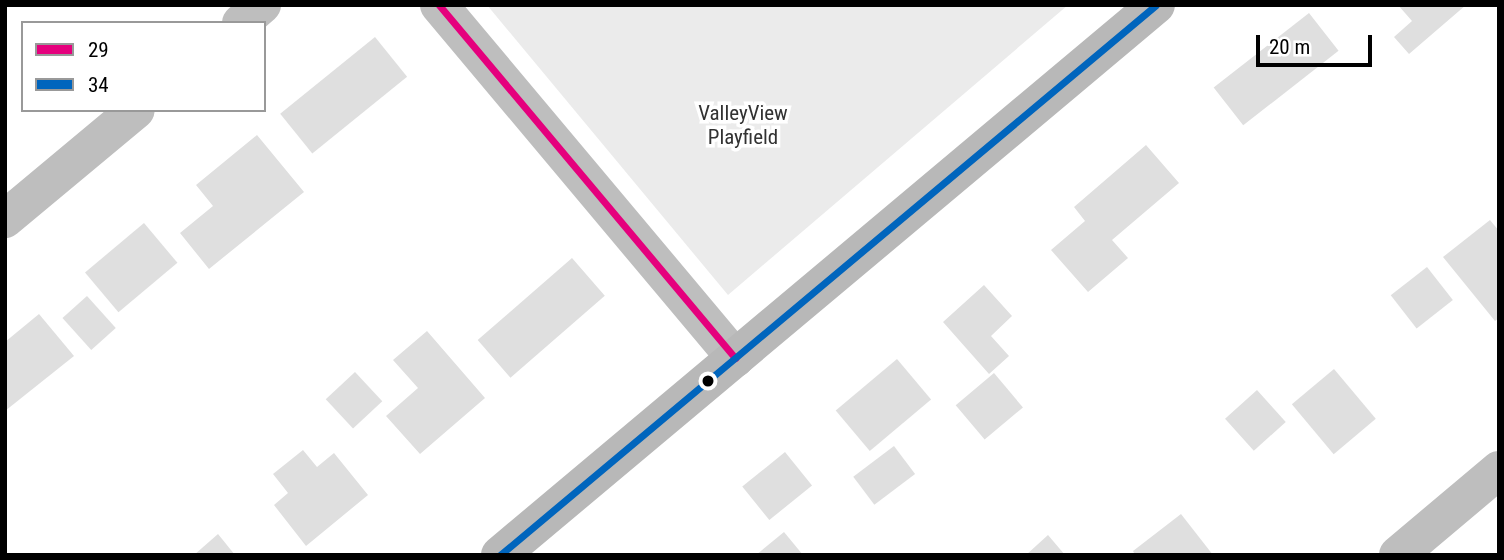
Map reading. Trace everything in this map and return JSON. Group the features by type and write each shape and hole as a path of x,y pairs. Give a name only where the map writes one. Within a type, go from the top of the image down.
{"main road":[{"path":"500,555 1156,5"}],"street":[{"path":"243,21 262,5"},
{"path":"439,5 735,358"},
{"path":"5,219 134,112"},
{"path":"1398,555 1499,470"}],"green space":[{"name":"ValleyView Playfield","path":"487,5 1068,5 728,295"}],"building":[{"path":"1398,5 1466,5 1409,54 1394,37 1412,21"},
{"path":"1309,13 1339,51 1243,125 1214,87"},
{"path":"375,37 407,77 312,153 280,114"},
{"path":"257,135 304,192 209,269 180,233 213,206 196,185"},
{"path":"1146,145 1179,183 1112,240 1128,258 1088,292 1051,250 1085,221 1074,207"},
{"path":"1490,220 1499,231 1499,318 1495,321 1443,257"},
{"path":"144,223 177,263 118,312 85,272"},
{"path":"572,258 605,296 510,378 478,340"},
{"path":"1427,267 1453,300 1417,328 1391,295"},
{"path":"984,285 1012,316 991,336 1009,356 989,374 943,322"},
{"path":"87,296 116,328 91,350 62,318"},
{"path":"39,314 74,356 5,411 5,342"},
{"path":"427,331 485,398 420,454 386,416 418,388 393,360"},
{"path":"897,359 931,400 870,451 836,410"},
{"path":"1334,369 1376,419 1334,454 1292,404"},
{"path":"355,372 382,401 353,429 326,399"},
{"path":"994,373 1023,407 985,440 956,405"},
{"path":"1257,390 1286,422 1254,451 1225,419"},
{"path":"894,446 915,474 874,505 853,477"},
{"path":"303,450 317,467 334,453 368,495 306,546 274,505 288,493 273,474"},
{"path":"785,452 812,485 769,520 742,487"},
{"path":"1181,514 1213,555 1135,555 1133,551"},
{"path":"784,532 803,555 756,555"},
{"path":"218,534 235,555 194,555"},
{"path":"1048,535 1065,555 1026,555"}],"transit line":[{"name":"29","path":"439,5 735,358"},
{"name":"34","path":"500,555 1156,5"}]}
